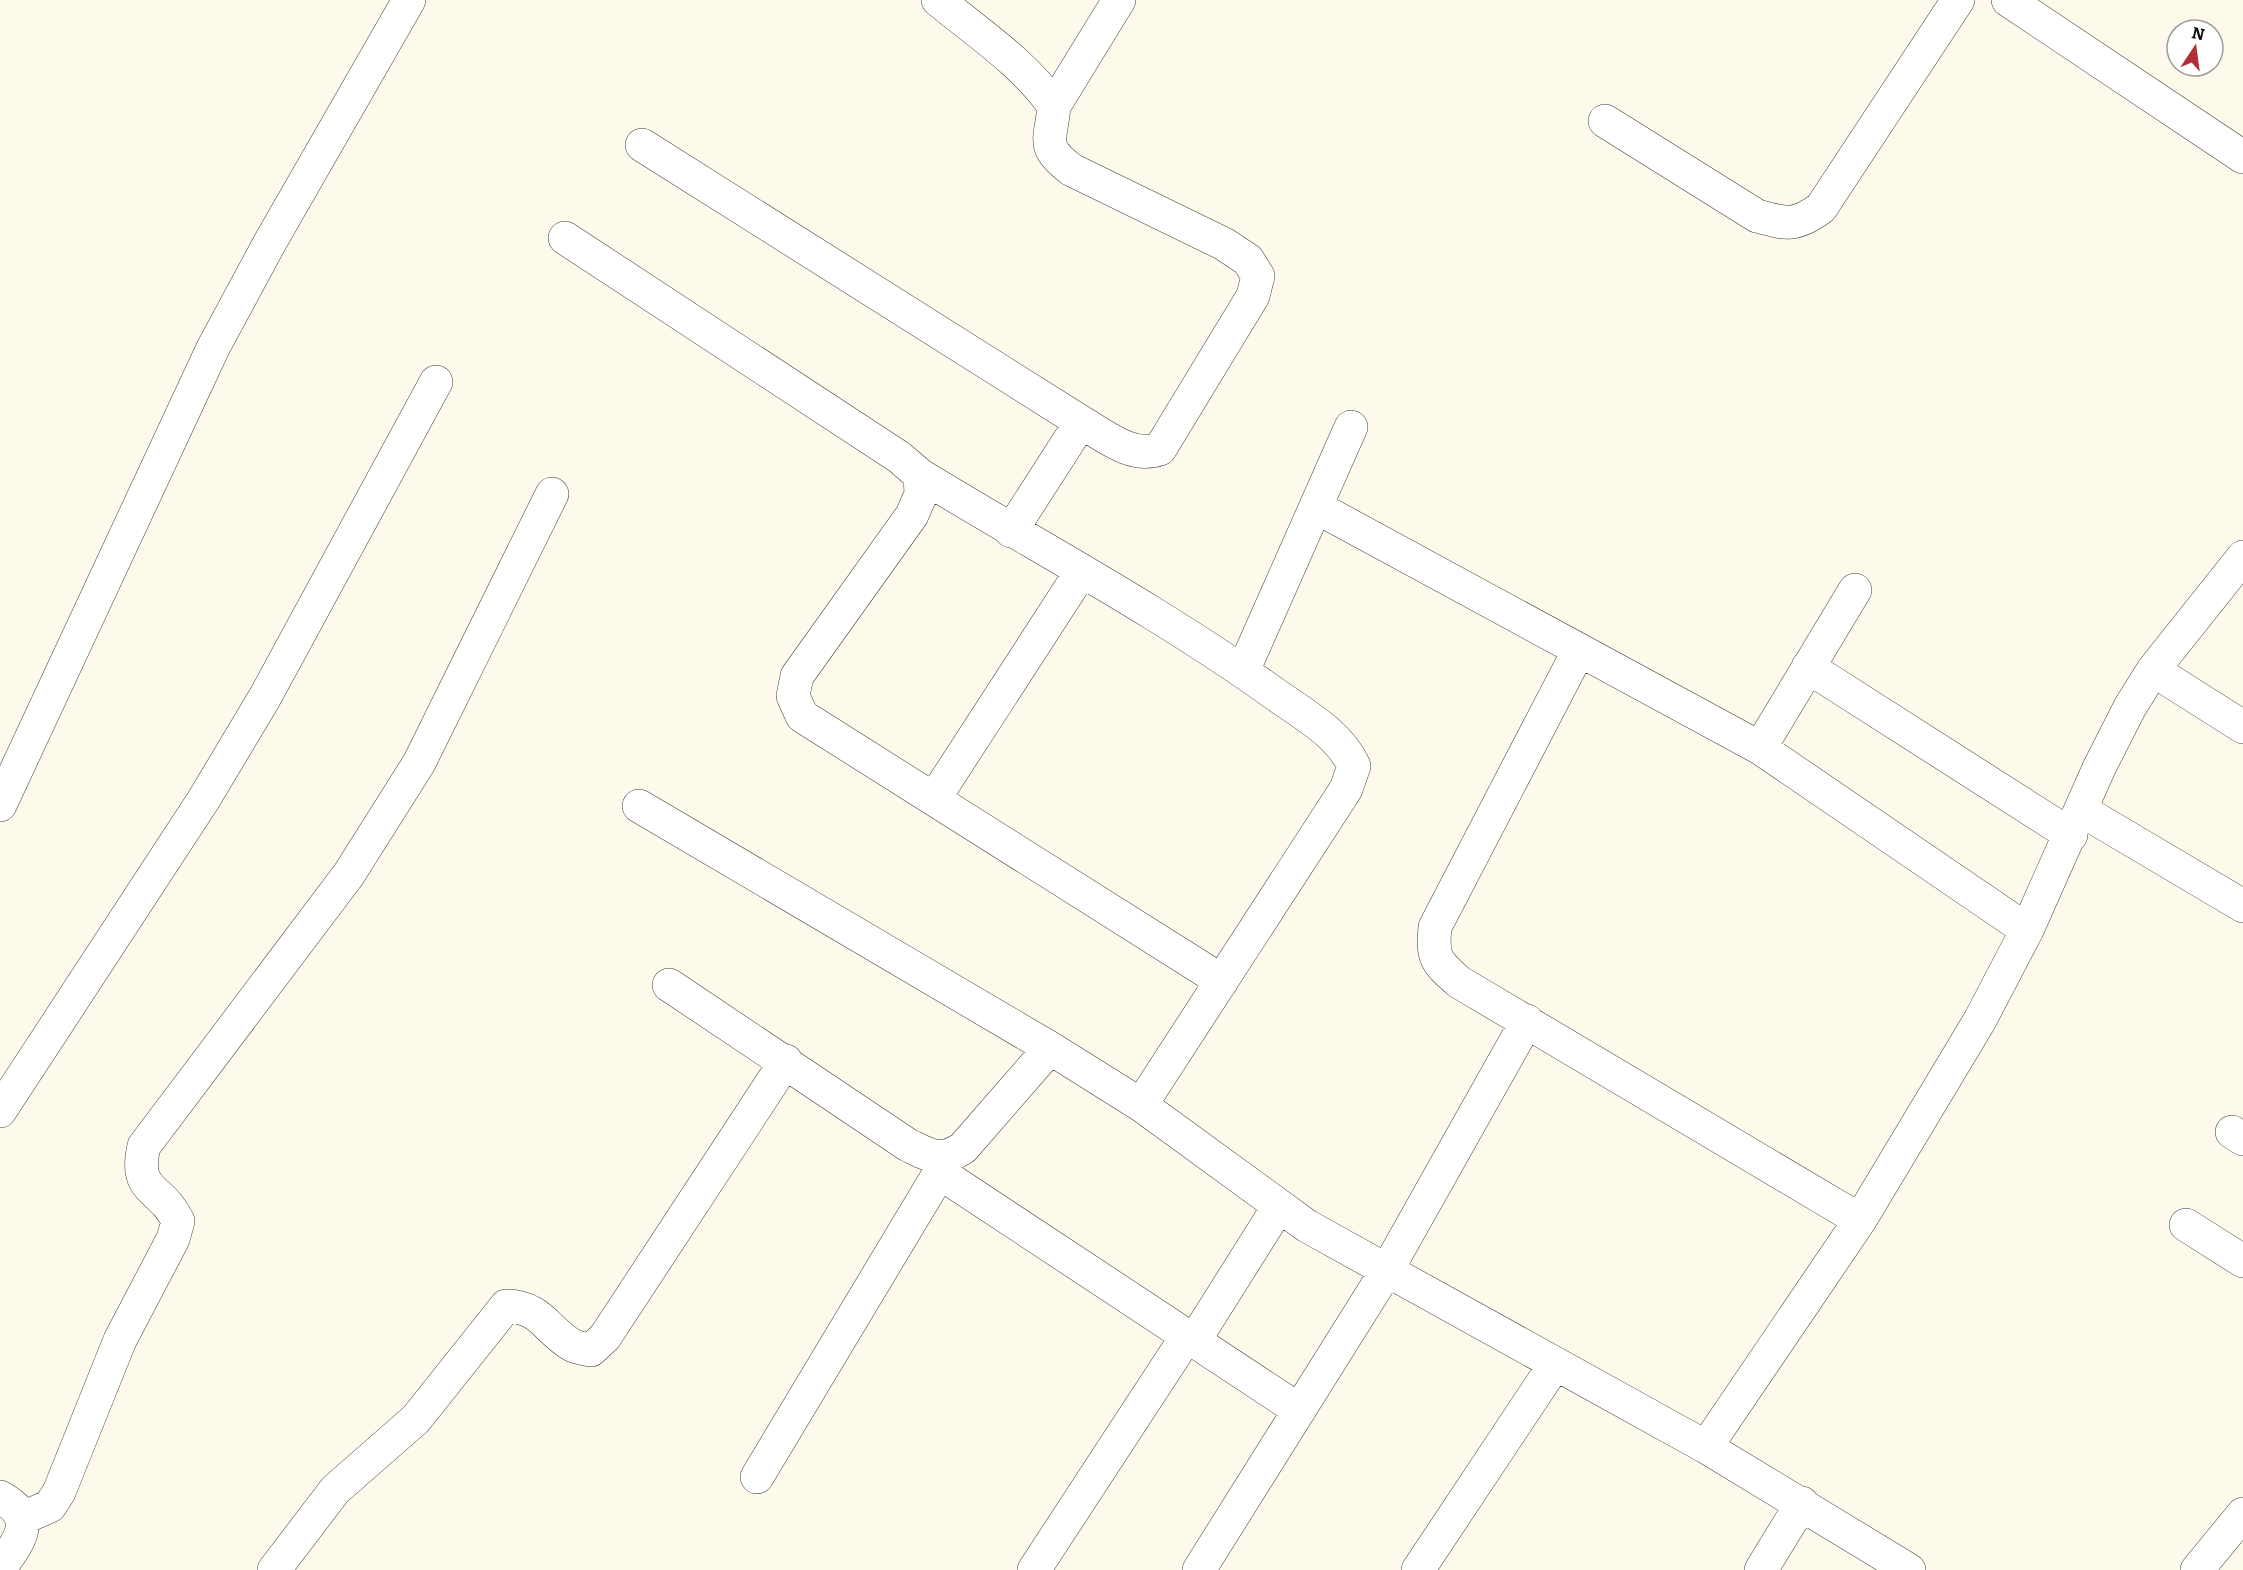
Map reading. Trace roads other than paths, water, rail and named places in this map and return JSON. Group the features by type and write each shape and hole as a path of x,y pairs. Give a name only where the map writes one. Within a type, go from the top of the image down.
{"street":[{"path":"2,793 213,348 268,244 409,0"},
{"path":"938,0 1022,68 1054,106"},
{"path":"642,145 1081,422 1126,448 1148,453 1160,448 1253,296 1258,276 1248,260 1224,244 1072,170 1056,158 1048,144 1054,106 1119,0"},
{"path":"1605,121 1757,216 1785,224 1805,220 1821,208 1958,0"},
{"path":"2008,0 2243,157"},
{"path":"565,238 899,457 920,475 1243,671 1325,730 1346,748 1354,766 1346,789 1141,1105"},
{"path":"0,1111 210,789 265,697 436,381"},
{"path":"1011,531 1081,422"},
{"path":"1243,671 1351,427"},
{"path":"920,475 921,494 912,515 797,676 793,696 802,716 1222,981"},
{"path":"0,1568 22,1536 11,1507 50,1506 59,1492 120,1340 173,1239 178,1221 171,1205 151,1190 142,1178 140,1163 144,1146 349,874 396,802 419,763 552,494"},
{"path":"1316,507 1760,748 2027,930"},
{"path":"934,799 1081,572"},
{"path":"1706,1447 1860,1220 1980,1020 2027,930 2099,768 2130,707 2153,670 2237,572"},
{"path":"1760,748 1855,590"},
{"path":"1579,650 1435,927 1433,947 1438,964 1459,982 1860,1220"},
{"path":"1808,667 2076,823 2243,906"},
{"path":"2153,670 2243,727"},
{"path":"639,806 1050,1048 1141,1105 1307,1226 1706,1447 1910,1570"},
{"path":"669,985 786,1061 908,1145 933,1156 1191,1339 1299,1410"},
{"path":"1199,1570 1387,1270 1527,1021"},
{"path":"756,1477 944,1165 963,1148 1050,1048"},
{"path":"274,1570 335,1490 416,1419 506,1306 521,1307 535,1313 573,1346 591,1350 606,1337 786,1061"},
{"path":"1034,1570 1279,1206"},
{"path":"2186,1225 2243,1261"},
{"path":"1418,1570 1555,1364"},
{"path":"1761,1570 1802,1503"},
{"path":"2197,1570 2243,1514"}]}
